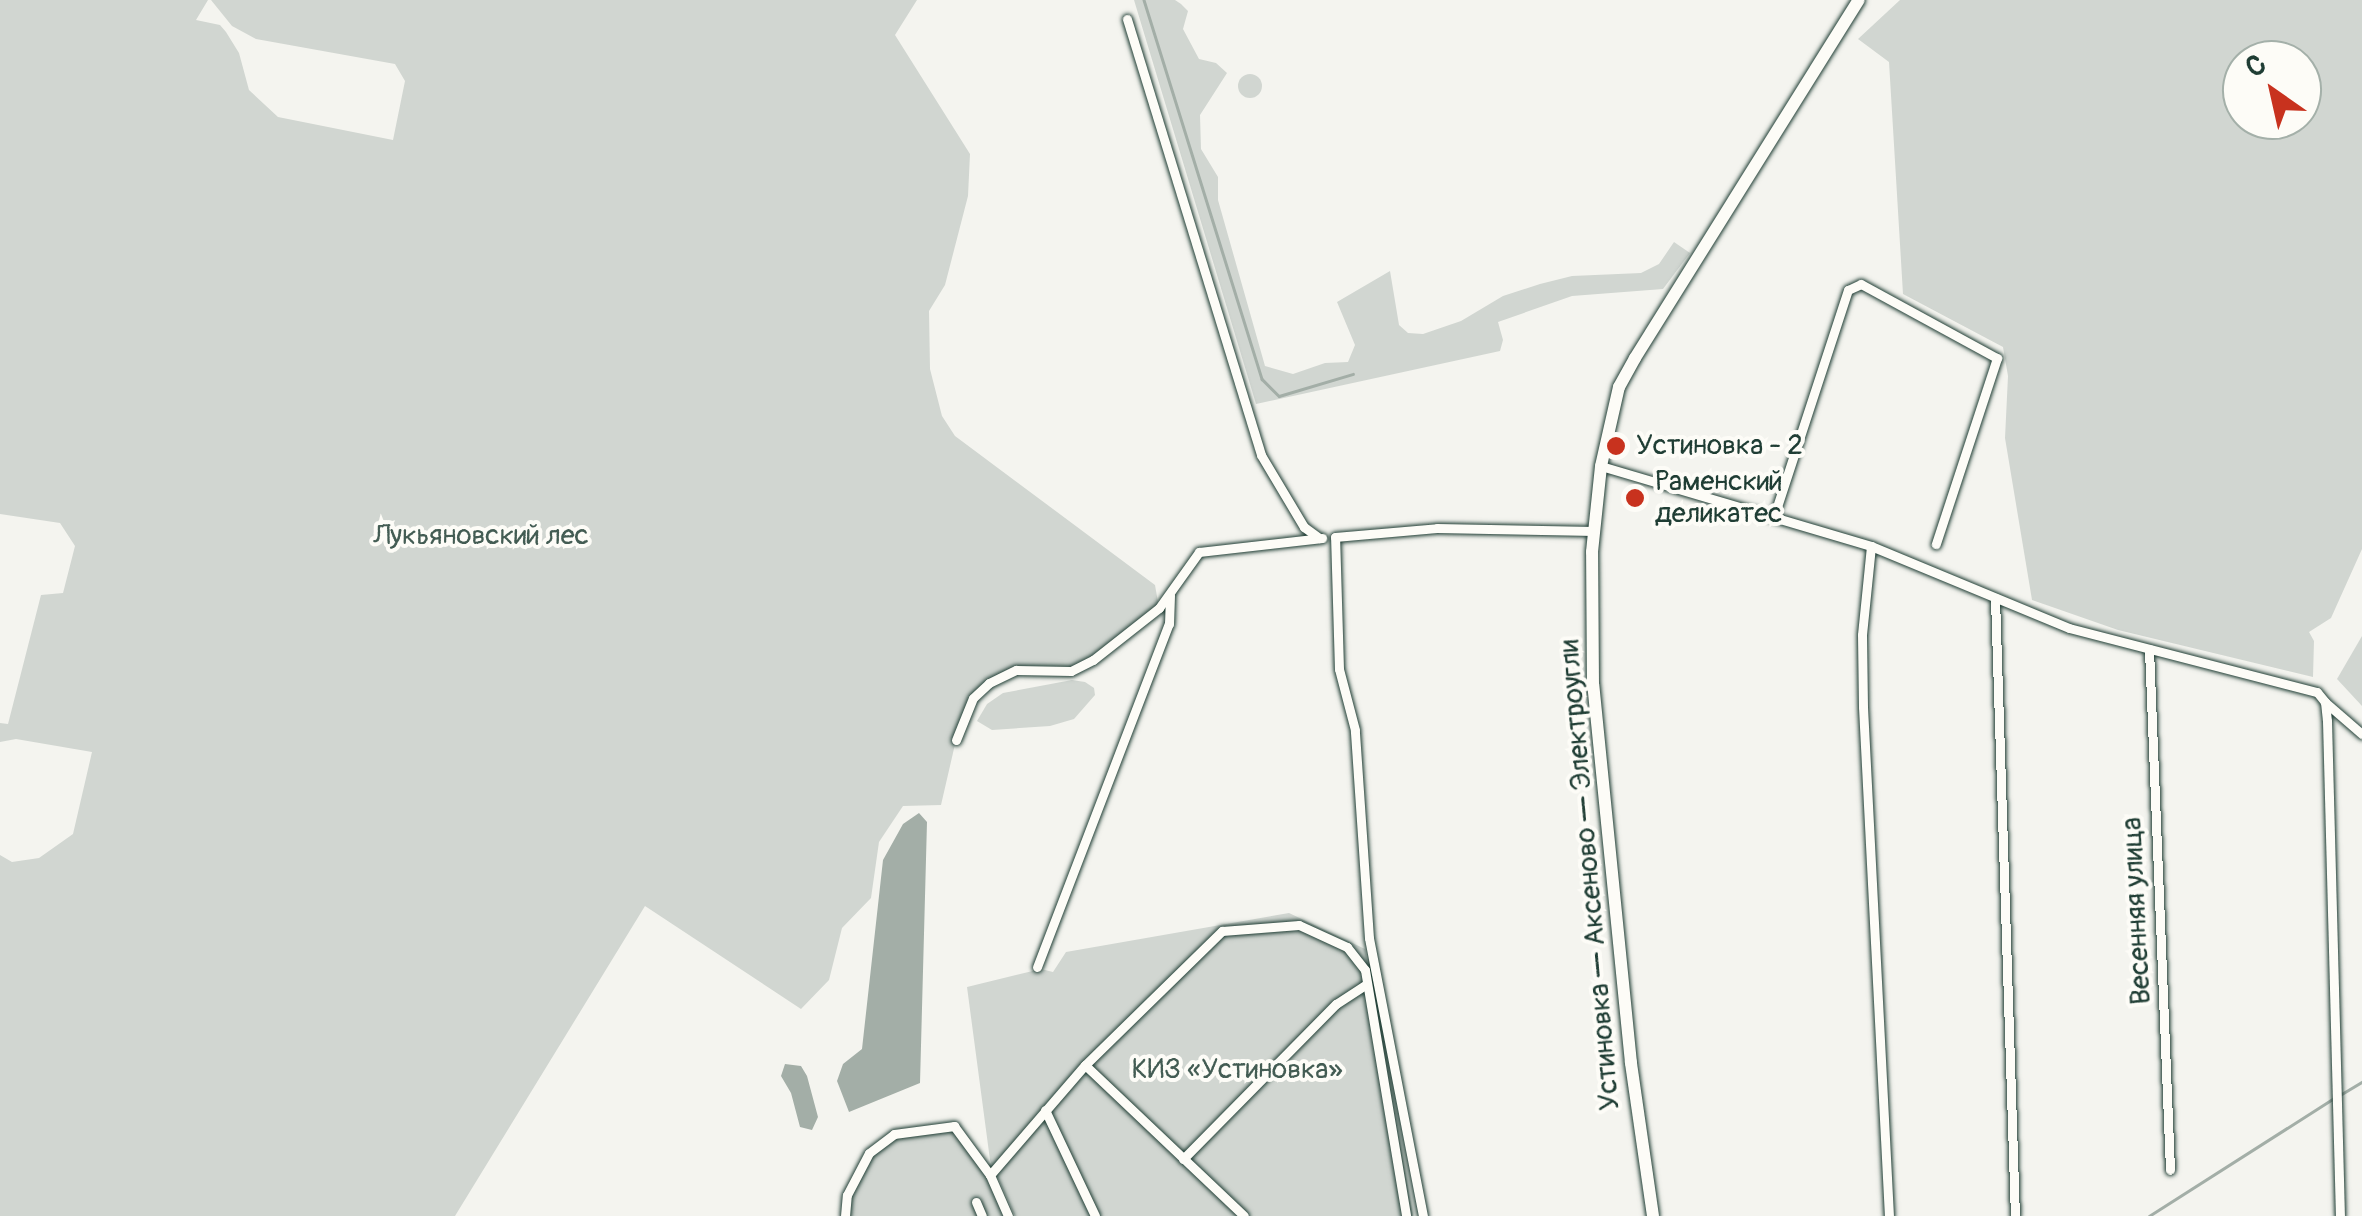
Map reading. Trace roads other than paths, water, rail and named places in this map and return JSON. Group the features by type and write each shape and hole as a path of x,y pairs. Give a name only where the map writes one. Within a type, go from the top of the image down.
{"main road":[{"name":"Устиновка — Аксеново — Электроугли","path":"1654,1216 1638,1122 1598,758 1591,624 1601,466 1620,387 1634,358 1859,0"}],"street":[{"path":"1127,20 1261,456 1304,526 1319,538"},
{"path":"1774,516 1848,290 1861,284 1997,358 1936,544"},
{"path":"1601,466 1871,546 2069,628 2317,692 2362,734"},
{"path":"956,740 973,698 989,683 1016,670 1071,671 1093,660 1160,608 1199,552 1438,528 1594,531"},
{"path":"1335,537 1339,669 1355,730 1370,938 1422,1216"},
{"path":"1871,546 1862,635 1863,707 1889,1216"},
{"path":"1037,967 1168,624 1170,592"},
{"path":"1995,598 2015,1216"},
{"name":"Весенняя улица","path":"2149,649 2170,1170"},
{"path":"2325,702 2340,1216"},
{"path":"990,1175 1085,1065 1222,931 1300,925 1357,956 1367,984 1406,1216"},
{"path":"1183,1159 1336,1004 1367,984"},
{"path":"1085,1065 1244,1216"},
{"path":"1046,1110 1094,1216"},
{"path":"846,1216 847,1195 869,1153 894,1134 954,1126 990,1175 1008,1216"},
{"path":"976,1202 982,1216"}],"waterway":[{"path":"1144,0 1262,379 1279,396 1353,374"},
{"path":"2340,1095 2362,1082"},
{"path":"2149,1216 2333,1099"}],"place":[{"name":"Устиновка - 2","path":"1616,446"},
{"name":"Раменский деликатес","path":"1635,498"}],"park label":[{"name":"Лукьяновский лес","path":"481,536"},
{"name":"КИЗ «Устиновка»","path":"1237,1070"}]}
